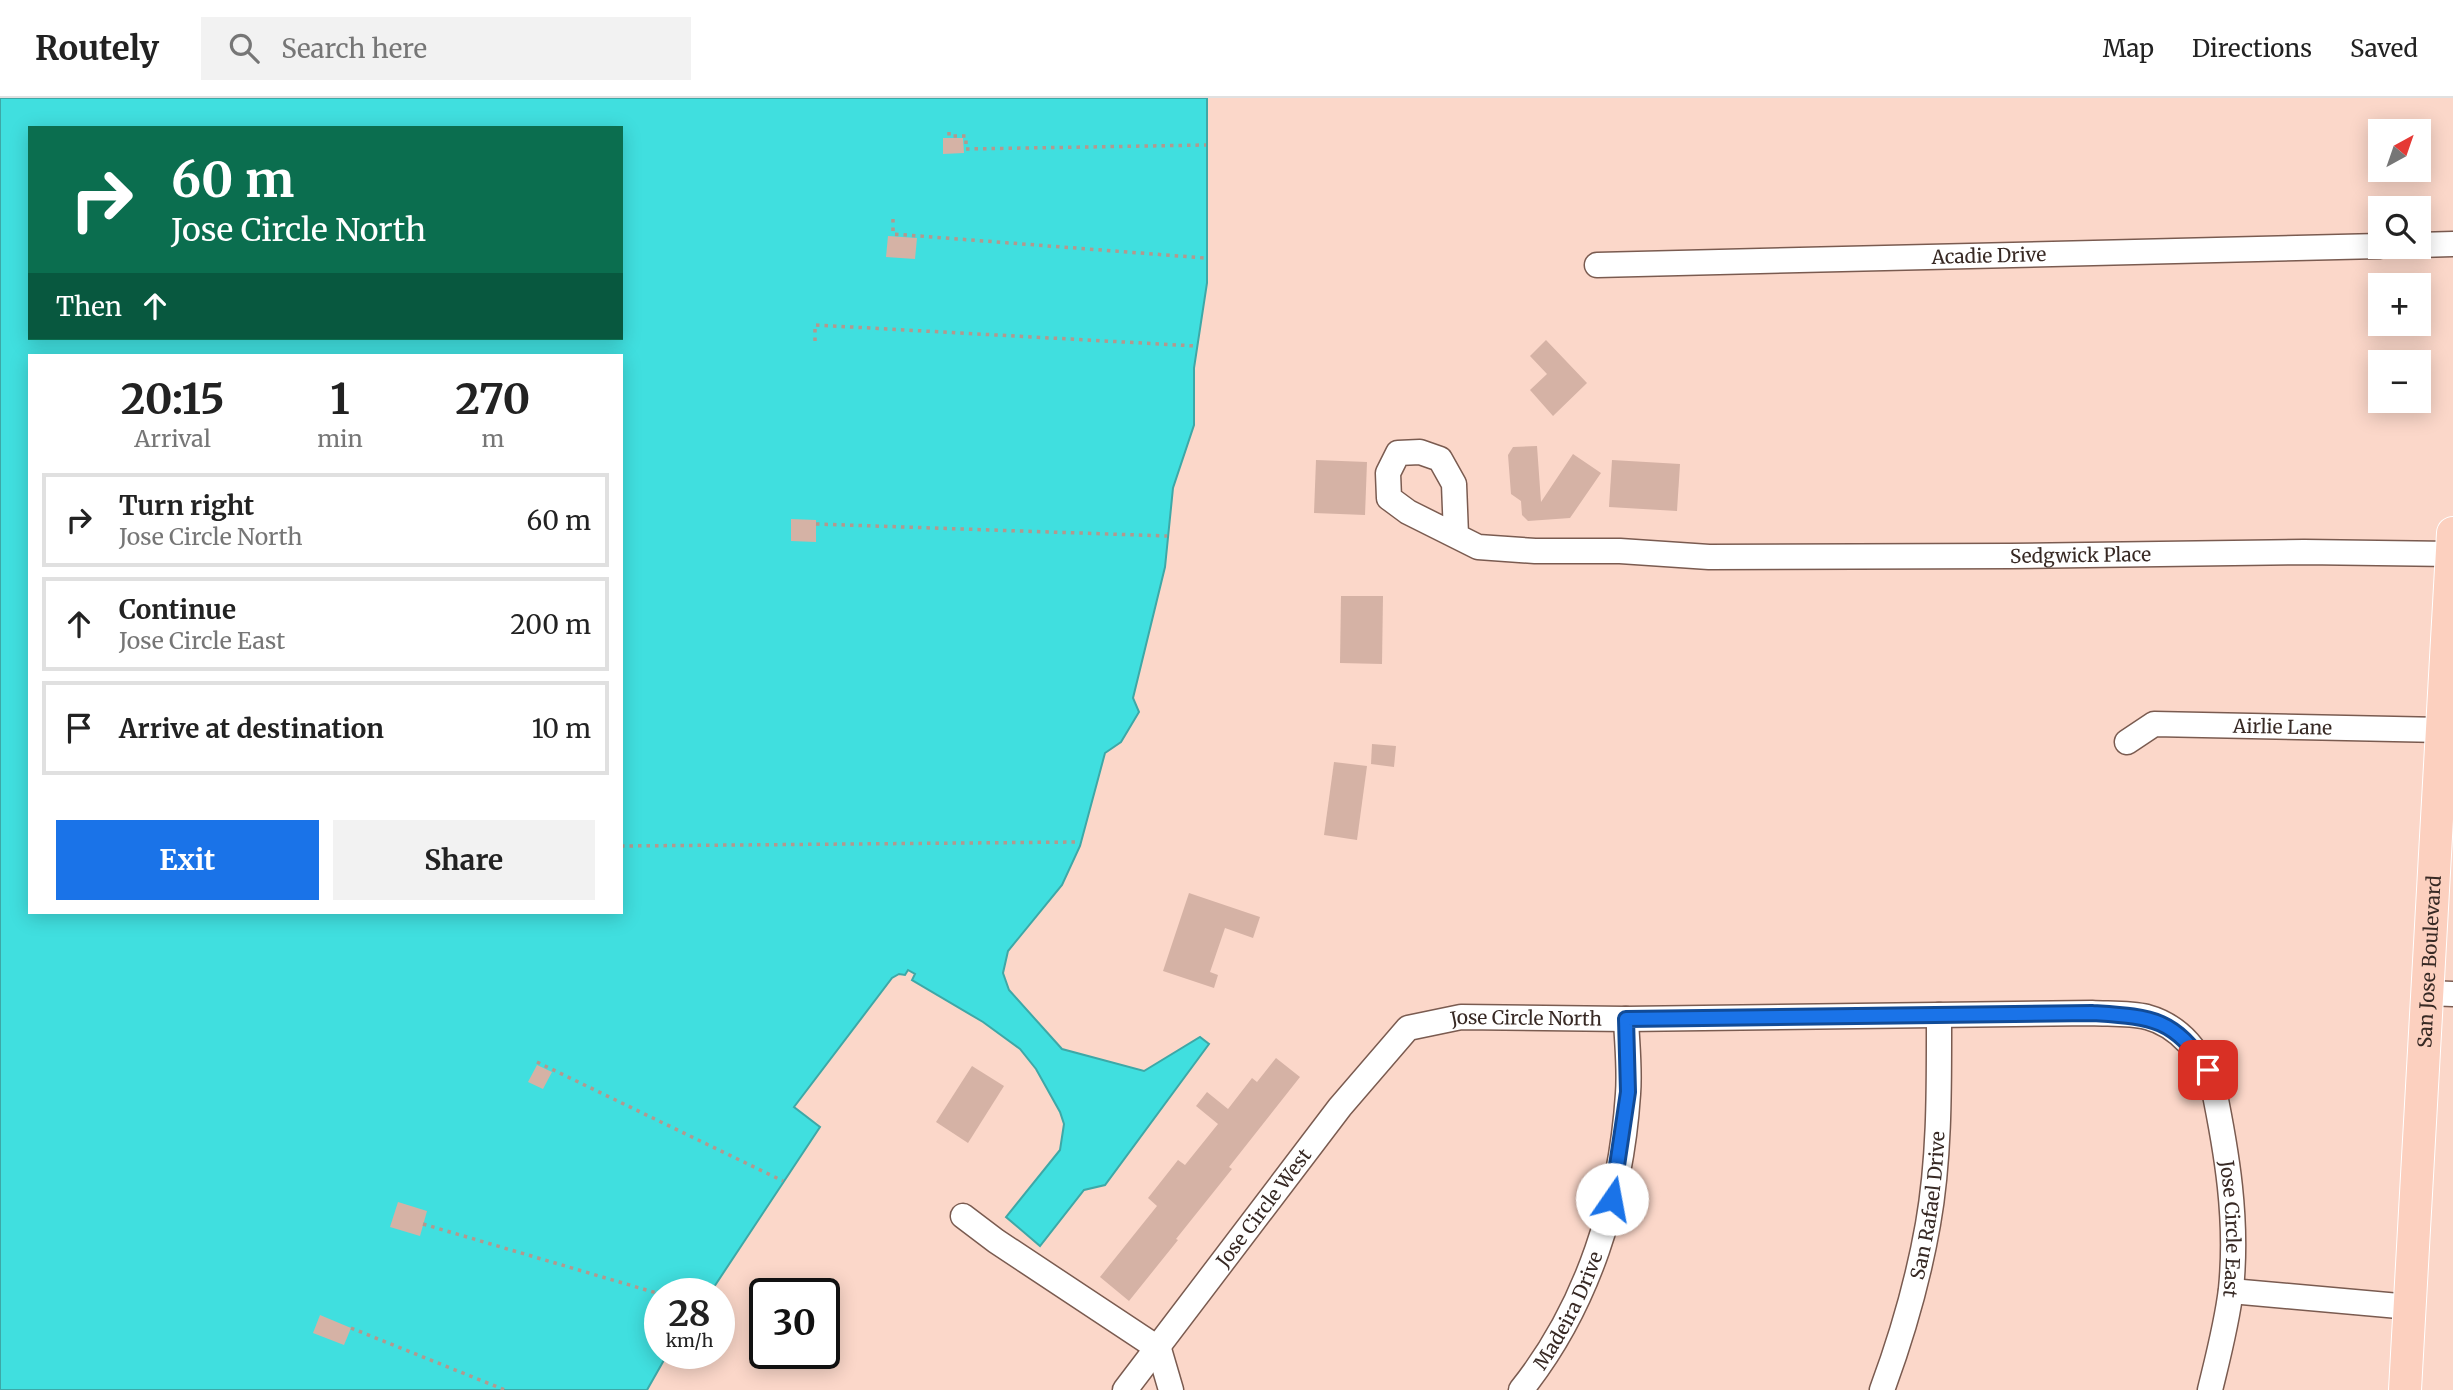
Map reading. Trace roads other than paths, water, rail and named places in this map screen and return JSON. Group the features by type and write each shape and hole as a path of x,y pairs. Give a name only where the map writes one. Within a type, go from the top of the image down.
{"main road":[{"name":"San Jose Boulevard","path":"2405,1390 2410,1307 2440,994 2442,730 2452,543"}],"street":[{"path":"2431,245 2453,244"},
{"name":"Acadie Drive","path":"1597,265 2368,246"},
{"name":"Sedgwick Place","path":"1456,535 1478,547 1709,556 2304,552 2452,543"},
{"name":"Airlie Lane","path":"2127,742 2154,724 2442,730"},
{"name":"Jose Circle North","path":"1408,1028 1461,1017 1626,1019 2092,1013 2144,1017 2158,1021 2184,1039"},
{"name":"San Rafael Drive","path":"1882,1390 1919,1270 1928,1222 1939,1081 1939,1015"},
{"name":"Madeira Drive","path":"1521,1390 1578,1297 1591,1270 1606,1222 1617,1177 1628,1092 1626,1019"},
{"name":"Jose Circle West","path":"1125,1390 1340,1107 1408,1028"},
{"name":"Jose Circle East","path":"2184,1039 2208,1070 2227,1152 2233,1213 2231,1291 2410,1307"},
{"path":"963,1216 1158,1349 1171,1390"},
{"path":"2210,1390 2231,1291"}],"water":[{"path":"0,98 1207,98 1207,283 1194,368 1194,425 1173,488 1165,567 1133,698 1139,712 1121,742 1105,753 1080,846 1062,885 1008,951 1003,973 1009,990 1062,1049 1144,1071 1200,1037 1209,1044 1105,1185 1084,1190 1040,1246 1006,1217 1060,1150 1064,1124 1060,1112 1036,1069 1020,1049 983,1022 912,980 915,974 908,970 905,975 899,974 892,978 794,1107 820,1127 720,1278 644,1278 644,1369 659,1369 647,1390 0,1390"}]}
